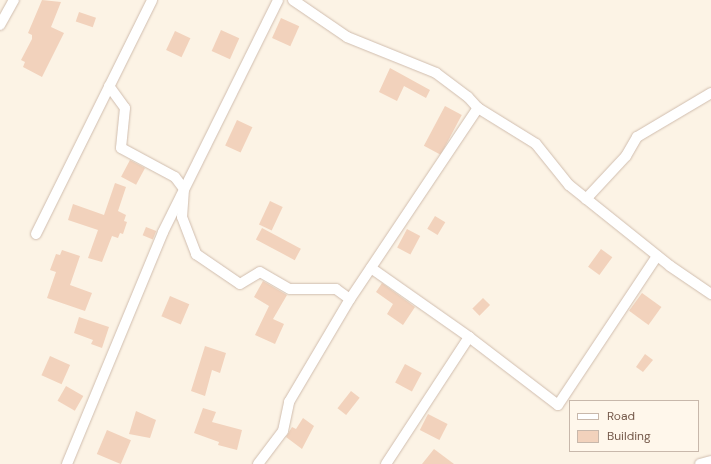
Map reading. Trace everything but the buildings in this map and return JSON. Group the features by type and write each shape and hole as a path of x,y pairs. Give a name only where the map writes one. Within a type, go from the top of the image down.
{"street":[{"path":"0,26 14,0"},
{"path":"36,234 152,0"},
{"path":"67,464 163,232 278,0"},
{"path":"293,0 347,37 436,72 468,97 478,108 536,144 569,186 657,256 711,294"},
{"path":"109,86 125,108 121,148 174,177 184,190 182,217 196,254 240,284 260,272 290,289 336,289 350,299"},
{"path":"586,199 626,156 637,137 711,92"},
{"path":"258,464 283,431 289,402 350,299 478,108"},
{"path":"371,268 469,337 558,405 657,256"},
{"path":"386,464 469,337"},
{"path":"700,464 711,461"}]}
